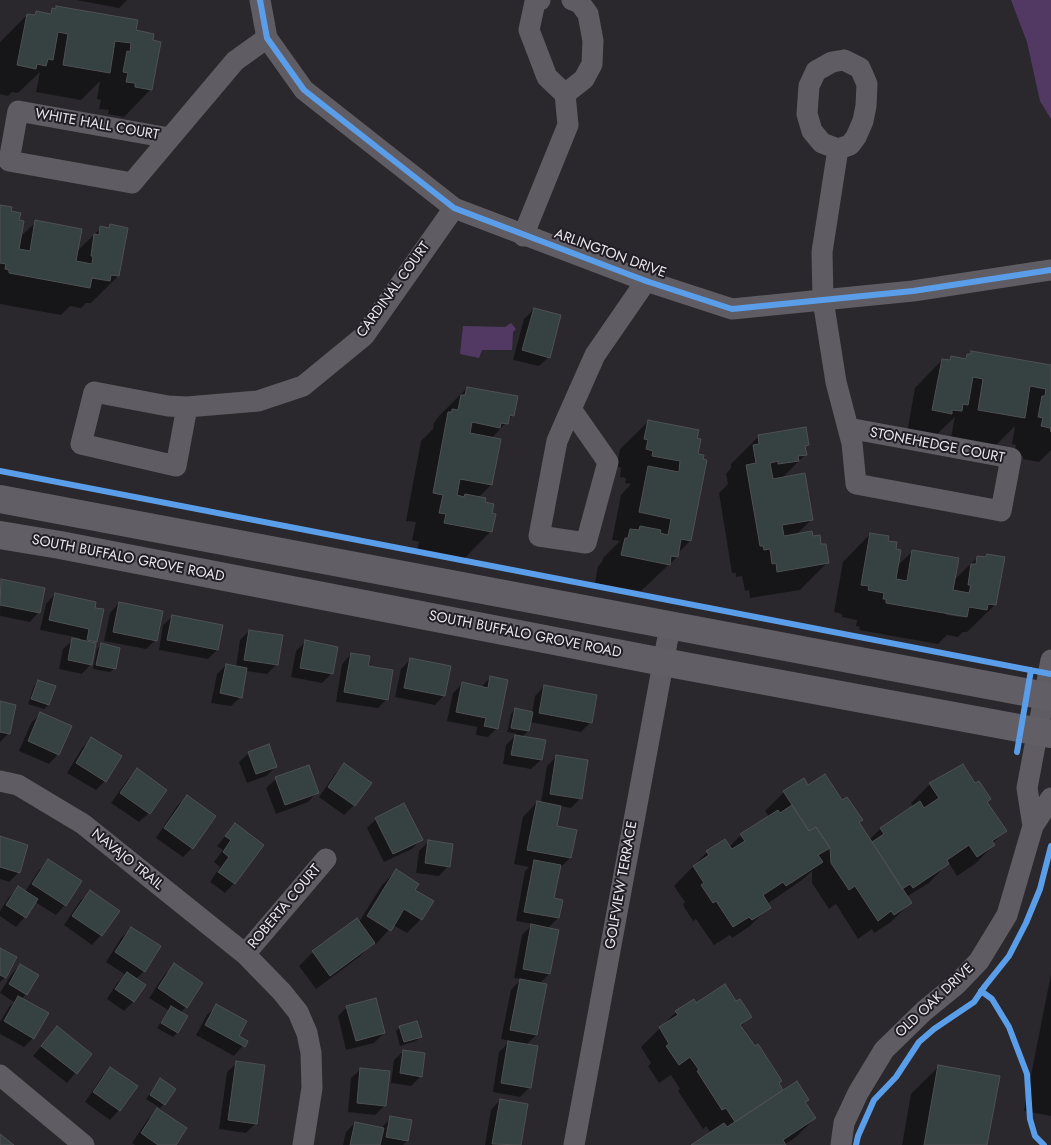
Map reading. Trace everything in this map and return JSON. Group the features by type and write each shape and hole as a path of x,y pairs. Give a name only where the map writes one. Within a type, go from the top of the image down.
{"main road":[{"path":"0,499 670,626 1045,714"},
{"name":"SOUTH BUFFALO GROVE ROAD","path":"0,535 663,662 1045,714"}],"street":[{"name":"ARLINGTON DRIVE","path":"260,0 267,38 304,90 454,208 523,236 646,281 732,309 913,291 1051,270"},
{"path":"523,236 568,125 565,94 547,77 529,30 535,2 540,0"},
{"path":"565,94 584,79 592,64 593,41 588,14 580,3 572,0"},
{"name":"WHITE HALL COURT","path":"170,138 18,111 9,161 132,183 170,138 235,61 267,38"},
{"name":"STONEHEDGE COURT","path":"838,148 822,252 823,300 836,382 848,428 852,443 856,484 1001,511 1011,458 848,428"},
{"name":"CARDINAL COURT","path":"188,407 176,466 81,444 94,392 168,406 188,407 258,401 303,386 364,336 454,208"},
{"path":"571,409 608,462 586,543 539,536 557,441 571,409 595,355 646,281"},
{"name":"GOLFVIEW TERRACE","path":"574,1145 670,626"},
{"name":"OLD OAK DRIVE","path":"1033,826 1028,788 1045,714 1051,660"},
{"name":"NAVAJO TRAIL","path":"0,781 18,785 83,824 245,954 282,992 298,1012 307,1033 311,1053 312,1088 302,1145"},
{"name":"OLD OAK DRIVE","path":"841,1145 844,1123 858,1093 884,1050 924,1011 957,984 979,961 1007,915 1033,826 1051,798"},
{"name":"ROBERTA COURT","path":"245,954 326,859"},
{"path":"0,1075 84,1145"}],"shaded area":[{"path":"1011,0 1051,0 1051,119 1040,101 1027,42"},
{"path":"511,323 516,329 513,332 512,350 482,350 479,358 460,354 463,326 505,327"}],"building":[{"path":"56,6 138,20 136,30 154,34 153,40 161,42 152,90 135,87 135,83 126,82 128,73 123,72 127,51 130,52 131,43 115,41 110,73 63,65 68,34 58,32 53,60 48,59 46,66 37,64 36,69 17,65 27,14 35,15 36,11 51,14 52,8 56,9"},
{"path":"0,205 12,207 11,211 21,213 19,220 24,221 19,249 30,251 35,220 82,229 76,261 92,264 93,256 91,256 94,234 99,235 100,226 109,228 110,224 128,228 119,276 111,275 110,281 92,278 90,288 9,273 9,270 5,269 6,264 0,263"},
{"path":"534,308 561,315 550,358 522,350"},
{"path":"971,351 1051,365 1051,432 1050,428 1041,426 1043,418 1038,417 1042,396 1045,396 1046,389 1030,386 1025,418 978,410 983,379 973,377 968,405 963,404 962,411 952,410 952,414 932,410 942,359 950,360 951,356 966,359 967,354 971,354"},
{"path":"467,387 518,396 514,416 510,415 508,424 501,423 500,428 472,422 470,433 501,439 492,485 460,479 457,495 464,497 465,494 486,498 485,502 494,504 492,513 496,514 492,532 444,523 446,514 439,513 443,495 433,493 448,412 452,412 452,409 458,410 461,395 465,395"},
{"path":"648,420 699,430 697,438 701,439 698,454 704,455 703,459 707,460 691,541 681,539 678,557 671,556 670,565 621,555 625,538 628,538 630,529 639,530 640,526 661,530 660,533 668,535 671,519 639,512 648,466 679,472 680,461 652,456 653,451 646,449 648,440 644,439"},
{"path":"806,427 809,445 805,446 807,455 798,456 799,461 778,464 778,461 770,463 773,479 805,473 813,520 782,525 784,536 812,531 813,536 820,535 821,544 826,544 829,563 777,572 776,563 772,564 770,549 764,550 763,546 760,546 746,465 756,463 753,445 759,444 758,435"},
{"path":"870,533 889,536 888,541 897,542 896,549 901,550 896,579 907,581 912,550 959,558 953,590 969,593 971,585 968,585 971,564 976,564 977,556 986,557 987,554 1005,557 996,605 988,604 987,610 969,607 967,617 886,603 886,599 883,599 884,593 868,590 869,586 861,585"},
{"path":"1,579 45,588 40,613 0,605"},
{"path":"55,593 96,602 95,608 104,609 97,642 87,640 89,629 49,620"},
{"path":"119,602 163,611 157,641 113,632"},
{"path":"172,615 223,625 218,650 167,640"},
{"path":"249,630 283,635 278,665 244,660"},
{"path":"72,638 96,643 92,665 68,660"},
{"path":"305,640 338,647 333,674 300,668"},
{"path":"101,643 120,648 116,669 96,665"},
{"path":"351,653 370,656 368,666 393,670 388,700 344,692"},
{"path":"410,658 451,666 445,696 404,688"},
{"path":"226,664 247,668 242,698 220,693"},
{"path":"490,676 508,680 498,729 484,726 486,718 456,712 462,682 488,688"},
{"path":"38,680 56,686 49,705 31,699"},
{"path":"544,685 597,695 592,723 539,713"},
{"path":"0,701 16,705 10,734 0,732"},
{"path":"515,708 533,712 529,731 511,728"},
{"path":"40,712 72,726 59,755 28,741"},
{"path":"515,735 546,740 542,760 511,755"},
{"path":"91,737 122,756 106,782 76,763"},
{"path":"269,744 277,767 256,774 248,752"},
{"path":"556,755 588,760 582,799 550,794"},
{"path":"344,763 372,783 355,806 328,787"},
{"path":"963,764 975,783 979,781 991,799 987,802 1007,831 992,841 995,845 977,857 969,845 947,860 949,864 913,888 910,884 902,889 872,842 884,834 880,828 920,801 924,808 939,798 929,783"},
{"path":"309,765 319,793 285,805 275,777"},
{"path":"137,768 167,790 150,814 120,793"},
{"path":"825,774 842,800 847,797 863,820 859,822 912,903 894,915 891,911 878,921 855,886 849,890 831,863 830,848 816,827 809,831 783,791 804,778 808,785"},
{"path":"187,795 216,816 193,849 164,828"},
{"path":"537,801 561,806 557,826 577,830 571,858 527,850"},
{"path":"404,803 423,840 393,854 375,818"},
{"path":"792,805 809,831 816,827 830,848 818,855 823,862 786,886 783,882 763,895 771,908 752,920 749,917 733,927 716,901 713,903 701,885 704,883 693,866 709,855 706,851 725,839 732,849 745,841 740,834 778,810 780,813"},
{"path":"235,823 264,845 235,884 218,872 229,857 223,852 231,840 225,836"},
{"path":"0,836 28,845 20,873 0,867"},
{"path":"428,840 453,844 450,867 425,863"},
{"path":"48,859 82,881 66,906 32,884"},
{"path":"534,860 561,865 554,898 563,900 559,918 524,912"},
{"path":"396,869 419,884 415,890 434,901 422,920 404,909 391,931 367,916"},
{"path":"18,886 38,899 26,918 6,905"},
{"path":"90,890 120,911 102,936 72,916"},
{"path":"357,918 375,943 330,976 312,951"},
{"path":"531,924 559,930 550,974 523,969"},
{"path":"131,927 161,946 145,972 115,952"},
{"path":"0,948 17,957 6,978 0,975"},
{"path":"174,963 203,983 187,1008 158,988"},
{"path":"20,964 39,975 27,995 9,984"},
{"path":"127,972 146,985 134,1002 115,989"},
{"path":"520,979 547,984 537,1035 510,1030"},
{"path":"725,984 736,1001 740,999 752,1017 740,1025 755,1046 758,1044 782,1081 779,1083 783,1090 735,1122 726,1108 722,1110 690,1057 679,1065 666,1046 669,1044 659,1027 678,1015 675,1011 694,999 696,1003"},
{"path":"18,996 49,1013 34,1039 4,1021"},
{"path":"376,998 385,1033 356,1041 346,1006"},
{"path":"216,1004 247,1021 239,1036 248,1041 245,1047 205,1025"},
{"path":"171,1006 188,1016 178,1033 161,1023"},
{"path":"417,1021 422,1037 404,1042 399,1026"},
{"path":"57,1026 92,1054 77,1074 41,1046"},
{"path":"508,1041 538,1046 531,1088 501,1083"},
{"path":"403,1050 425,1053 422,1077 400,1073"},
{"path":"236,1061 265,1065 257,1124 228,1120"},
{"path":"938,1065 1000,1076 987,1145 924,1145"},
{"path":"110,1067 138,1086 120,1111 93,1092"},
{"path":"360,1068 390,1071 386,1106 357,1103"},
{"path":"160,1078 176,1089 165,1105 150,1095"},
{"path":"797,1081 809,1100 805,1102 816,1118 783,1140 786,1145 691,1145 724,1123 727,1127"},
{"path":"500,1099 528,1104 521,1145 492,1144"},
{"path":"157,1108 187,1128 176,1145 158,1145 141,1133"},
{"path":"390,1116 412,1120 408,1141 386,1137"},
{"path":"355,1122 384,1128 380,1145 350,1145"},
{"path":"0,1134 14,1145 0,1145"}],"cycle path":[{"path":"260,0 267,38 304,90 454,208 646,281 732,309 913,291 1051,270"},
{"path":"0,471 1051,674"},
{"path":"1017,752 1031,670"},
{"path":"856,1145 874,1100 896,1077 919,1042 934,1029 974,1002 1009,956 1026,923 1040,889 1051,846"},
{"path":"981,991 992,999 1009,1027 1027,1074 1030,1119 1035,1136 1044,1145"}]}
